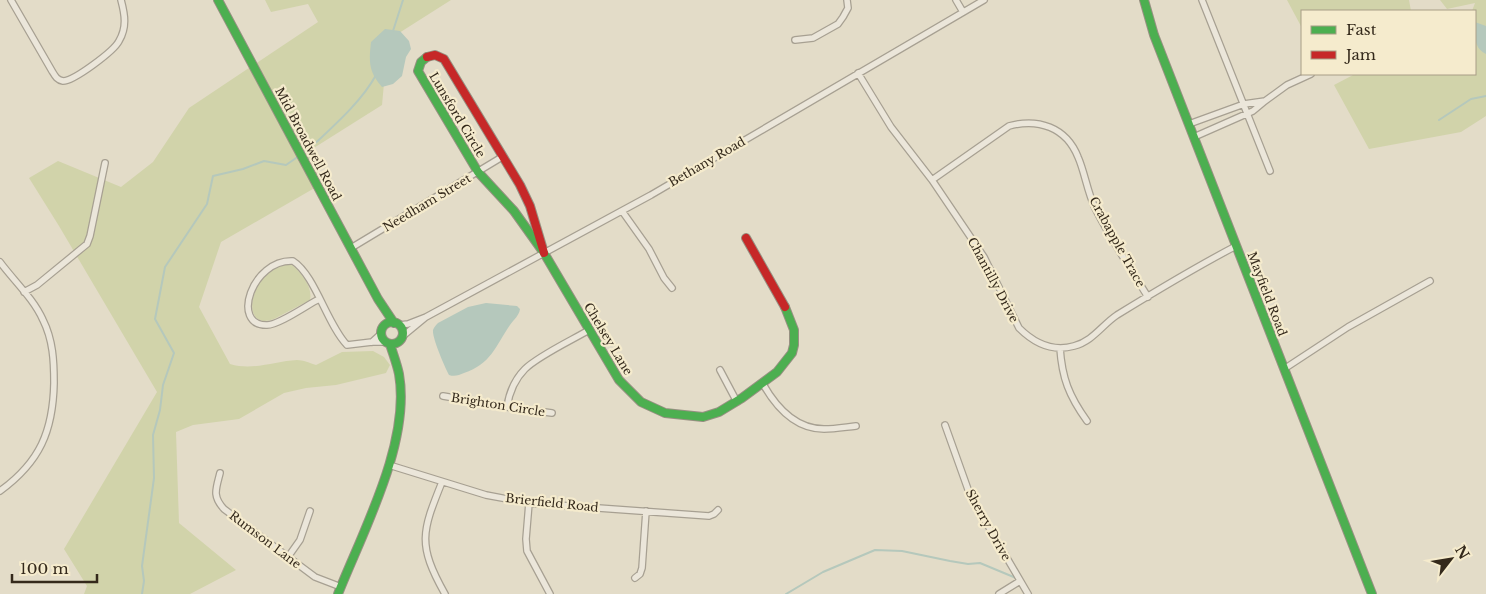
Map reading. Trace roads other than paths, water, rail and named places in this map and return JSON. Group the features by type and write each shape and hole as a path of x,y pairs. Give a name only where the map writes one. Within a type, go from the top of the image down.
{"street":[{"path":"11,0 52,71 58,79 63,81 80,73 110,53 117,45 125,21 121,0"},
{"name":"Mid Broadwell Road","path":"218,0 378,299 396,324"},
{"path":"795,40 813,38 838,24 848,8 847,0"},
{"path":"956,0 963,12"},
{"name":"Bethany Road","path":"396,324 408,324 426,317 622,211 984,0"},
{"name":"Mayfield Road","path":"1144,0 1154,35 1372,594"},
{"path":"1202,0 1270,171"},
{"name":"Lunsford Circle","path":"430,55 440,56 444,59 520,185 530,206 544,253 514,211 478,172 418,72 419,64 430,55"},
{"name":"Chantilly Drive","path":"858,73 891,127 932,180 984,257 1019,328 1037,342 1060,348 1074,346 1086,341 1115,317 1236,246"},
{"path":"1194,137 1248,114 1282,88 1309,75"},
{"path":"1189,124 1244,104 1265,101"},
{"name":"Crabapple Trace","path":"932,180 1009,126 1032,122 1054,129 1066,138 1075,149 1087,190 1095,208 1148,297"},
{"name":"Needham Street","path":"351,248 502,157"},
{"path":"24,292 37,285 87,244 105,162"},
{"path":"622,211 672,288"},
{"name":"Chelsey Lane","path":"544,253 624,387 638,401 653,410 701,418 712,415 737,402 763,384 778,372 787,361 795,344 795,335 789,314 746,238"},
{"path":"319,299 268,325 261,324 252,318 247,308 261,274 269,267 287,261 294,261 302,268 319,299 340,338 347,345 372,342 394,344 401,339"},
{"path":"0,262 43,320 49,336 54,367 53,402 48,428 39,450 23,472 0,491"},
{"path":"1284,369 1348,327 1430,281"},
{"name":"Mid Broadwell Road","path":"378,299 384,319 382,330"},
{"name":"Bethany Road","path":"401,339 426,317"},
{"path":"372,342 389,323 396,324 403,331 398,367"},
{"path":"339,591 390,465 399,427 401,384 398,367 388,343 382,338 382,330"},
{"path":"506,407 508,397 525,368 589,330"},
{"path":"1060,348 1061,366 1066,386 1075,404 1087,421"},
{"path":"720,370 737,402"},
{"path":"763,384 776,405 795,420 823,429 856,426"},
{"name":"Brighton Circle","path":"444,396 552,413"},
{"name":"Sherry Drive","path":"945,425 970,495 1028,594"},
{"name":"Brierfield Road","path":"390,465 486,495 529,503 709,516 718,510"},
{"name":"Rumson Lane","path":"220,473 215,494 218,502 224,509 315,577 339,591"},
{"path":"442,482 427,518 425,530 429,564 444,594"},
{"path":"529,503 527,551 550,594"},
{"path":"288,557 300,540 310,511"},
{"path":"635,578 640,574 642,568 646,511"},
{"path":"999,594 1020,581"}],"waterway":[{"path":"393,31 403,0"},
{"path":"306,152 353,106 376,75"},
{"path":"1439,120 1471,99 1486,96"},
{"path":"142,594 144,581 142,566 154,478 153,435 160,410 163,385 174,353 155,319 165,267 207,204 213,176 243,169 264,161 286,165 299,156"},
{"path":"786,594 823,572 875,550 902,551 968,564 980,563 1016,578"}]}
